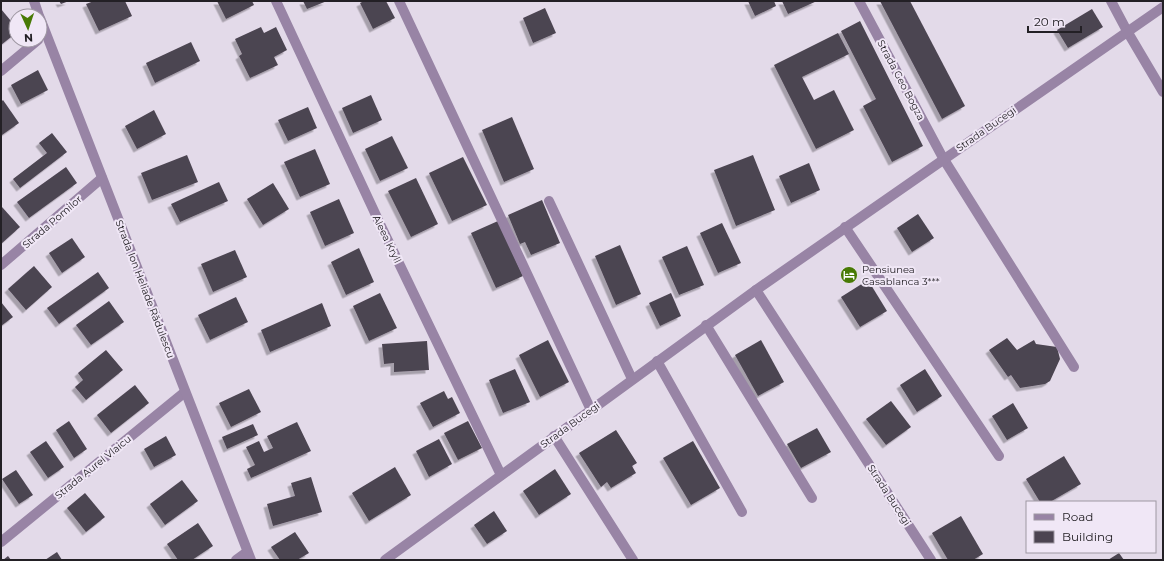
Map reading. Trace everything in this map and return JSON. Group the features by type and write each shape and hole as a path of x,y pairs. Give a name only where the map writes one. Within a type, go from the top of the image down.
{"street":[{"name":"Aleea Kryll","path":"276,1 378,219 501,475"},
{"path":"399,1 591,410"},
{"name":"Strada Geo Bogza","path":"859,1 943,158 1074,367"},
{"path":"1111,1 1163,92"},
{"name":"Strada Bucegi","path":"385,560 706,325 943,158 1163,7"},
{"path":"1,71 28,48"},
{"name":"Strada Ion Heliade Rădulescu","path":"46,48 102,178 249,556"},
{"name":"Strada Pomilor","path":"1,265 102,178"},
{"path":"549,201 632,379"},
{"path":"845,227 999,456"},
{"name":"Strada Bucegi","path":"756,290 931,560"},
{"path":"706,325 812,498"},
{"path":"657,361 742,512"},
{"name":"Strada Aurel Vlaicu","path":"1,542 185,392"},
{"path":"554,436 633,560"},
{"path":"236,560 249,556"}],"building":[{"path":"59,1 69,1 61,4"},
{"path":"94,1 125,1 132,16 99,31 86,4"},
{"path":"217,1 252,1 254,5 226,19"},
{"path":"303,1 327,1 307,9"},
{"path":"364,1 386,1 395,18 373,29 360,3"},
{"path":"748,1 774,1 776,6 755,16"},
{"path":"782,1 817,1 788,14"},
{"path":"880,1 910,1 965,106 942,119"},
{"path":"545,8 556,33 533,43 523,18"},
{"path":"1,9 8,17 8,39 1,45"},
{"path":"1092,9 1103,27 1068,48 1057,30"},
{"path":"860,21 923,146 892,162 863,106 876,99 841,31"},
{"path":"261,27 264,33 276,27 287,50 274,57 278,65 250,78 239,56 242,54 235,39"},
{"path":"838,33 849,54 802,77 814,100 834,90 854,130 816,149 774,65"},
{"path":"191,42 200,61 155,83 146,63"},
{"path":"38,70 48,90 21,104 11,85"},
{"path":"371,95 382,120 353,133 342,108"},
{"path":"3,100 19,123 2,135 1,102"},
{"path":"308,107 317,128 288,141 278,120"},
{"path":"154,110 166,134 137,149 125,126"},
{"path":"512,117 534,169 504,182 482,130"},
{"path":"52,133 67,152 20,188 13,179 47,153 39,143"},
{"path":"392,136 408,168 380,181 365,149"},
{"path":"315,149 330,184 300,197 284,162"},
{"path":"187,155 198,182 152,200 141,173"},
{"path":"753,155 775,210 736,226 714,170"},
{"path":"463,157 487,205 452,221 429,173"},
{"path":"809,163 820,190 791,203 779,176"},
{"path":"66,167 77,183 29,218 17,202"},
{"path":"416,178 438,224 411,237 388,191"},
{"path":"219,182 228,201 180,222 171,204"},
{"path":"273,183 289,209 263,225 247,199"},
{"path":"339,199 354,233 325,246 310,212"},
{"path":"542,200 560,243 531,255 525,242 520,244 508,215"},
{"path":"2,207 20,227 1,244 1,208"},
{"path":"918,214 934,238 912,252 897,228"},
{"path":"498,221 523,276 496,288 471,233"},
{"path":"722,223 741,263 718,273 700,233"},
{"path":"72,238 85,257 62,273 49,253"},
{"path":"620,245 641,294 616,305 595,256"},
{"path":"687,246 704,285 679,295 662,257"},
{"path":"359,248 374,282 346,295 331,262"},
{"path":"235,250 247,277 213,292 201,264"},
{"path":"34,266 52,287 26,310 8,289"},
{"path":"98,272 109,288 59,324 47,308"},
{"path":"868,280 887,311 860,327 841,297"},
{"path":"380,293 397,328 369,341 353,306"},
{"path":"671,293 681,316 660,326 649,303"},
{"path":"236,297 248,322 210,340 198,315"},
{"path":"109,301 124,322 91,345 76,325"},
{"path":"1,302 13,317 1,326"},
{"path":"322,303 331,326 270,352 261,330"},
{"path":"1007,338 1017,350 1034,340 1036,344 1057,347 1060,359 1050,381 1045,384 1020,388 1011,375 1008,377 989,350"},
{"path":"548,340 569,382 540,397 519,355"},
{"path":"761,340 784,382 758,396 735,355"},
{"path":"427,341 429,370 394,372 394,363 384,364 382,344"},
{"path":"106,350 123,370 86,400 75,387 83,380 78,373"},
{"path":"515,369 530,402 503,413 489,380"},
{"path":"925,369 942,396 917,412 900,385"},
{"path":"135,385 149,403 111,433 97,415"},
{"path":"249,389 261,412 231,427 219,403"},
{"path":"444,391 448,399 452,397 460,413 433,427 420,403"},
{"path":"891,401 911,427 886,445 866,419"},
{"path":"1013,403 1028,428 1007,440 992,416"},
{"path":"69,421 87,449 74,458 56,430"},
{"path":"468,421 482,448 458,460 444,433"},
{"path":"297,422 311,451 251,478 247,469 255,465 246,447 259,441 264,452 273,448 267,436"},
{"path":"253,424 258,435 227,449 222,437"},
{"path":"817,428 831,452 801,468 787,444"},
{"path":"616,430 637,463 632,466 636,473 611,488 607,482 601,487 579,453"},
{"path":"166,436 176,455 154,467 144,449"},
{"path":"439,439 452,464 429,477 416,451"},
{"path":"46,441 64,467 48,478 30,452"},
{"path":"693,441 720,488 691,505 663,458"},
{"path":"1064,456 1081,484 1052,501 1039,501 1026,479"},
{"path":"395,467 411,495 369,521 352,493"},
{"path":"555,469 571,494 539,515 523,491"},
{"path":"16,470 33,495 19,504 2,479"},
{"path":"311,477 322,512 273,526 267,504 295,496 291,483"},
{"path":"182,480 198,501 165,525 150,504"},
{"path":"85,493 105,517 86,532 67,508"},
{"path":"494,511 507,531 487,544 474,525"},
{"path":"961,516 983,554 973,560 948,560 932,533"},
{"path":"198,523 213,546 192,560 178,560 167,544"},
{"path":"295,532 309,553 297,560 280,560 271,547"},
{"path":"57,552 62,560 45,560"},
{"path":"1119,553 1124,560 1108,560"},
{"path":"8,556 11,560 3,560"}],"place":[{"name":"Pensiunea Casablanca 3***","path":"849,275"}]}
